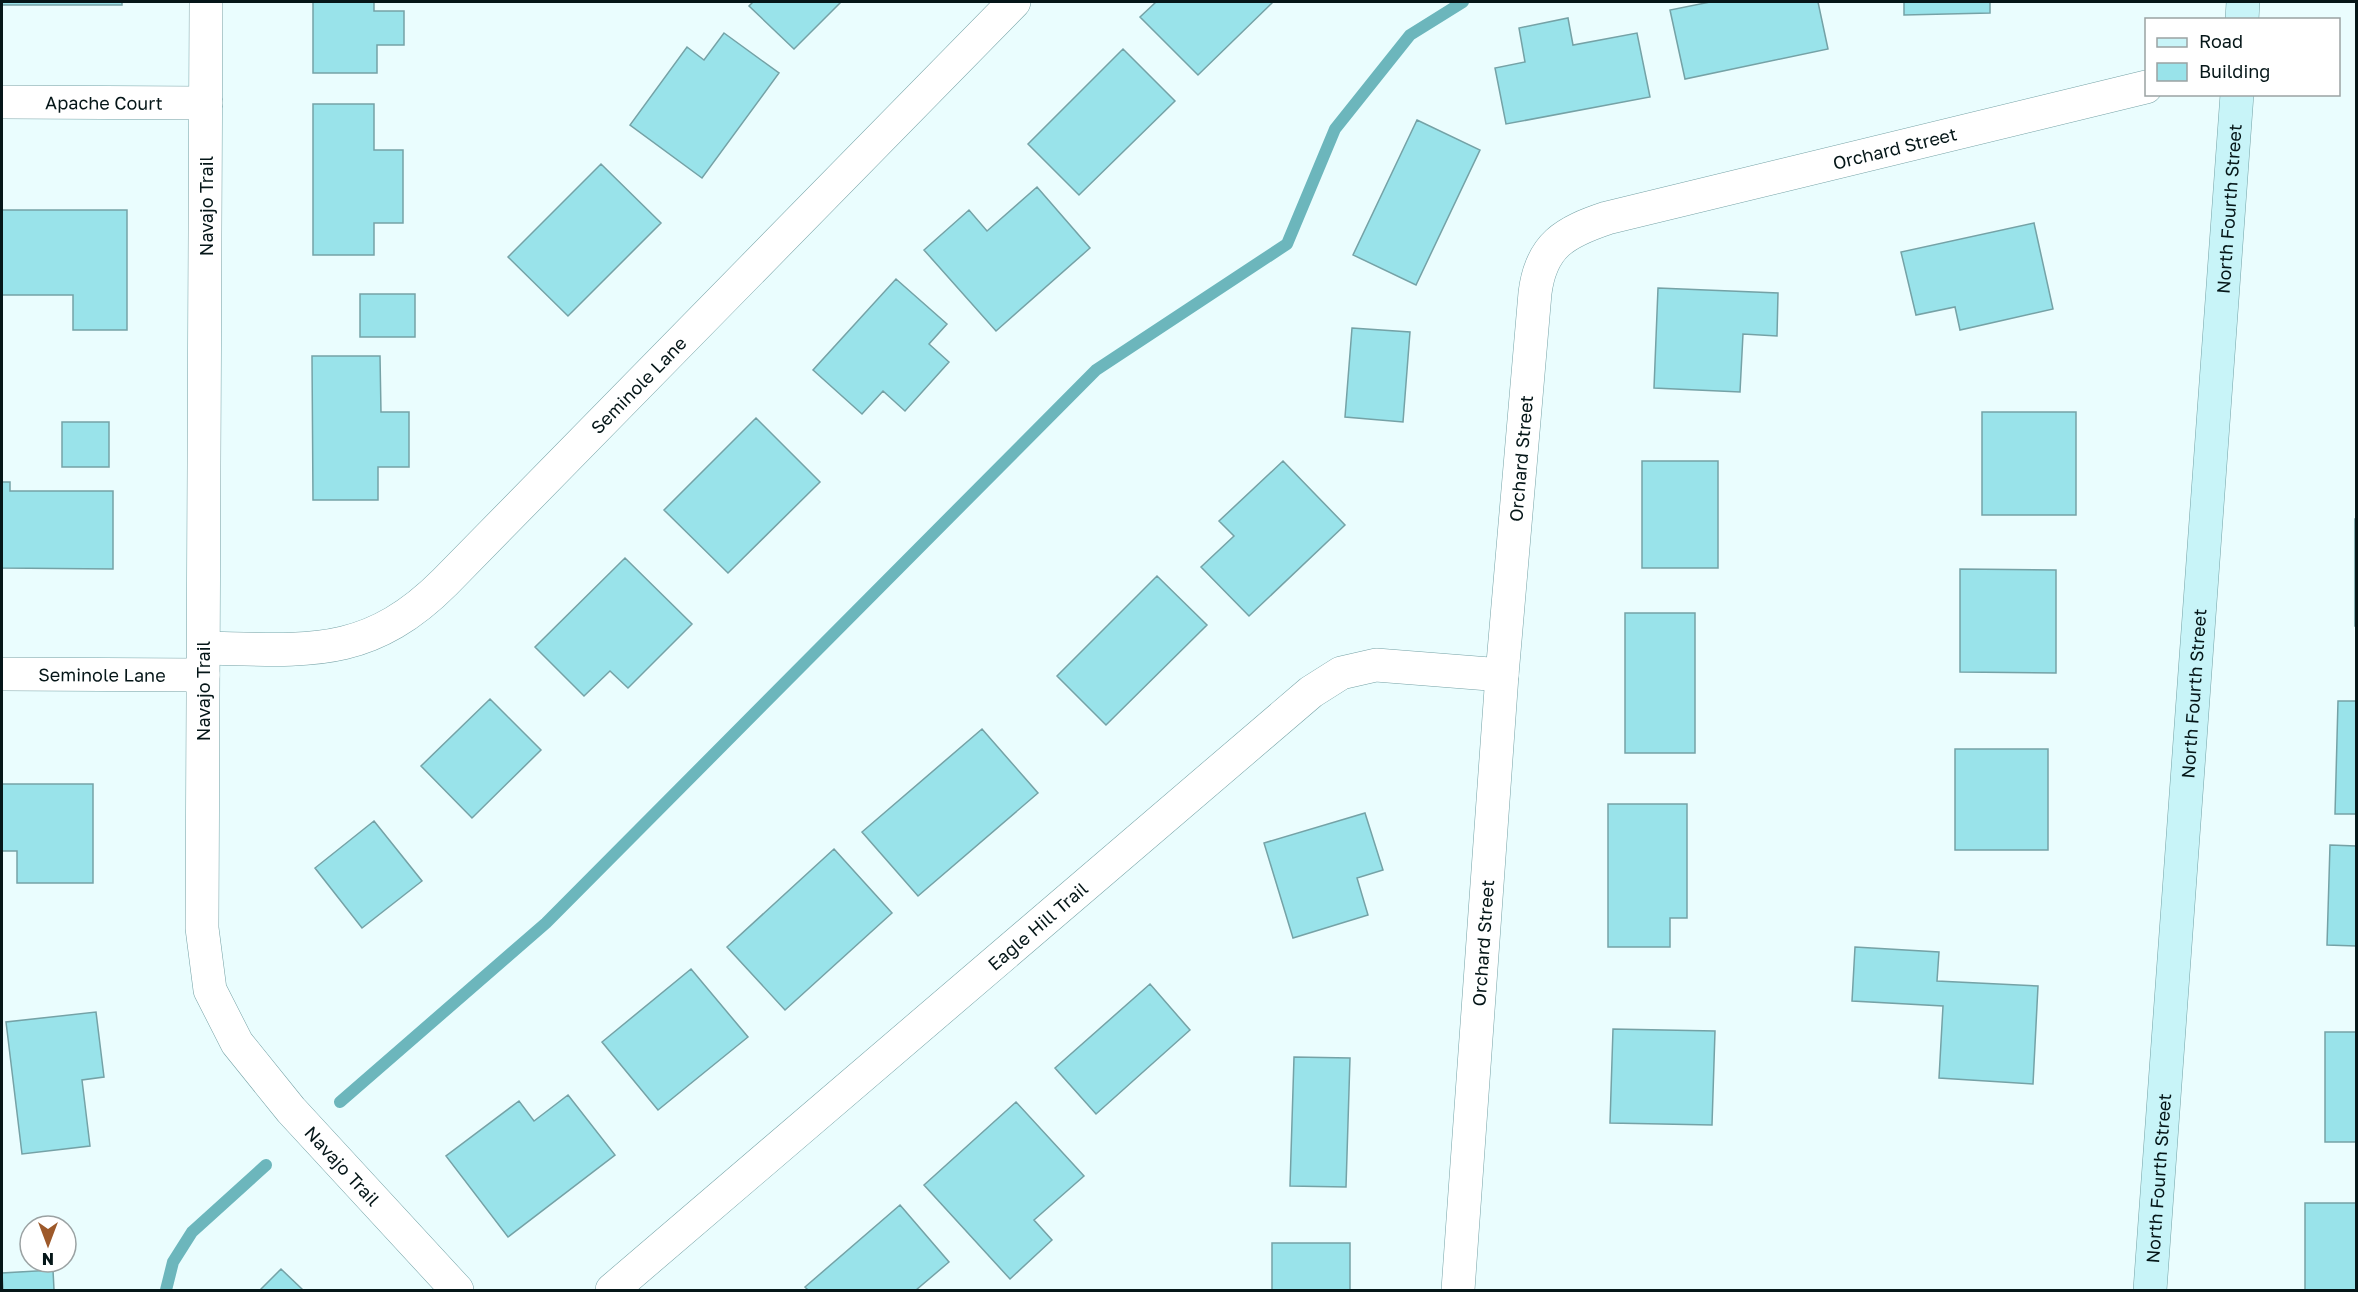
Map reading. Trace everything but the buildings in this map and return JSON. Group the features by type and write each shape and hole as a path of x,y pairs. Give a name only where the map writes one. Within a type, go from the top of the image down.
{"main road":[{"path":"2242,18 2243,2"},
{"name":"North Fourth Street","path":"2150,1290 2237,96"}],"street":[{"name":"Navajo Trail","path":"206,2 202,928 207,978 218,1010 237,1043 262,1077 457,1290"},
{"name":"Seminole Lane","path":"2,674 204,662 338,646 378,632 415,609 445,582 1014,2"},
{"name":"Orchard Street","path":"1458,1290 1502,675 1535,293 1542,262 1554,246 1569,234 1607,218 2145,87"},
{"name":"Apache Court","path":"2,102 206,103"},
{"name":"Eagle Hill Trail","path":"612,1290 1311,692 1341,673 1376,665 1502,675"}],"waterway":[{"path":"340,1102 546,923 1096,370 1287,244 1335,129 1410,35 1463,2"},
{"path":"166,1290 173,1262 192,1232 266,1165"}]}
